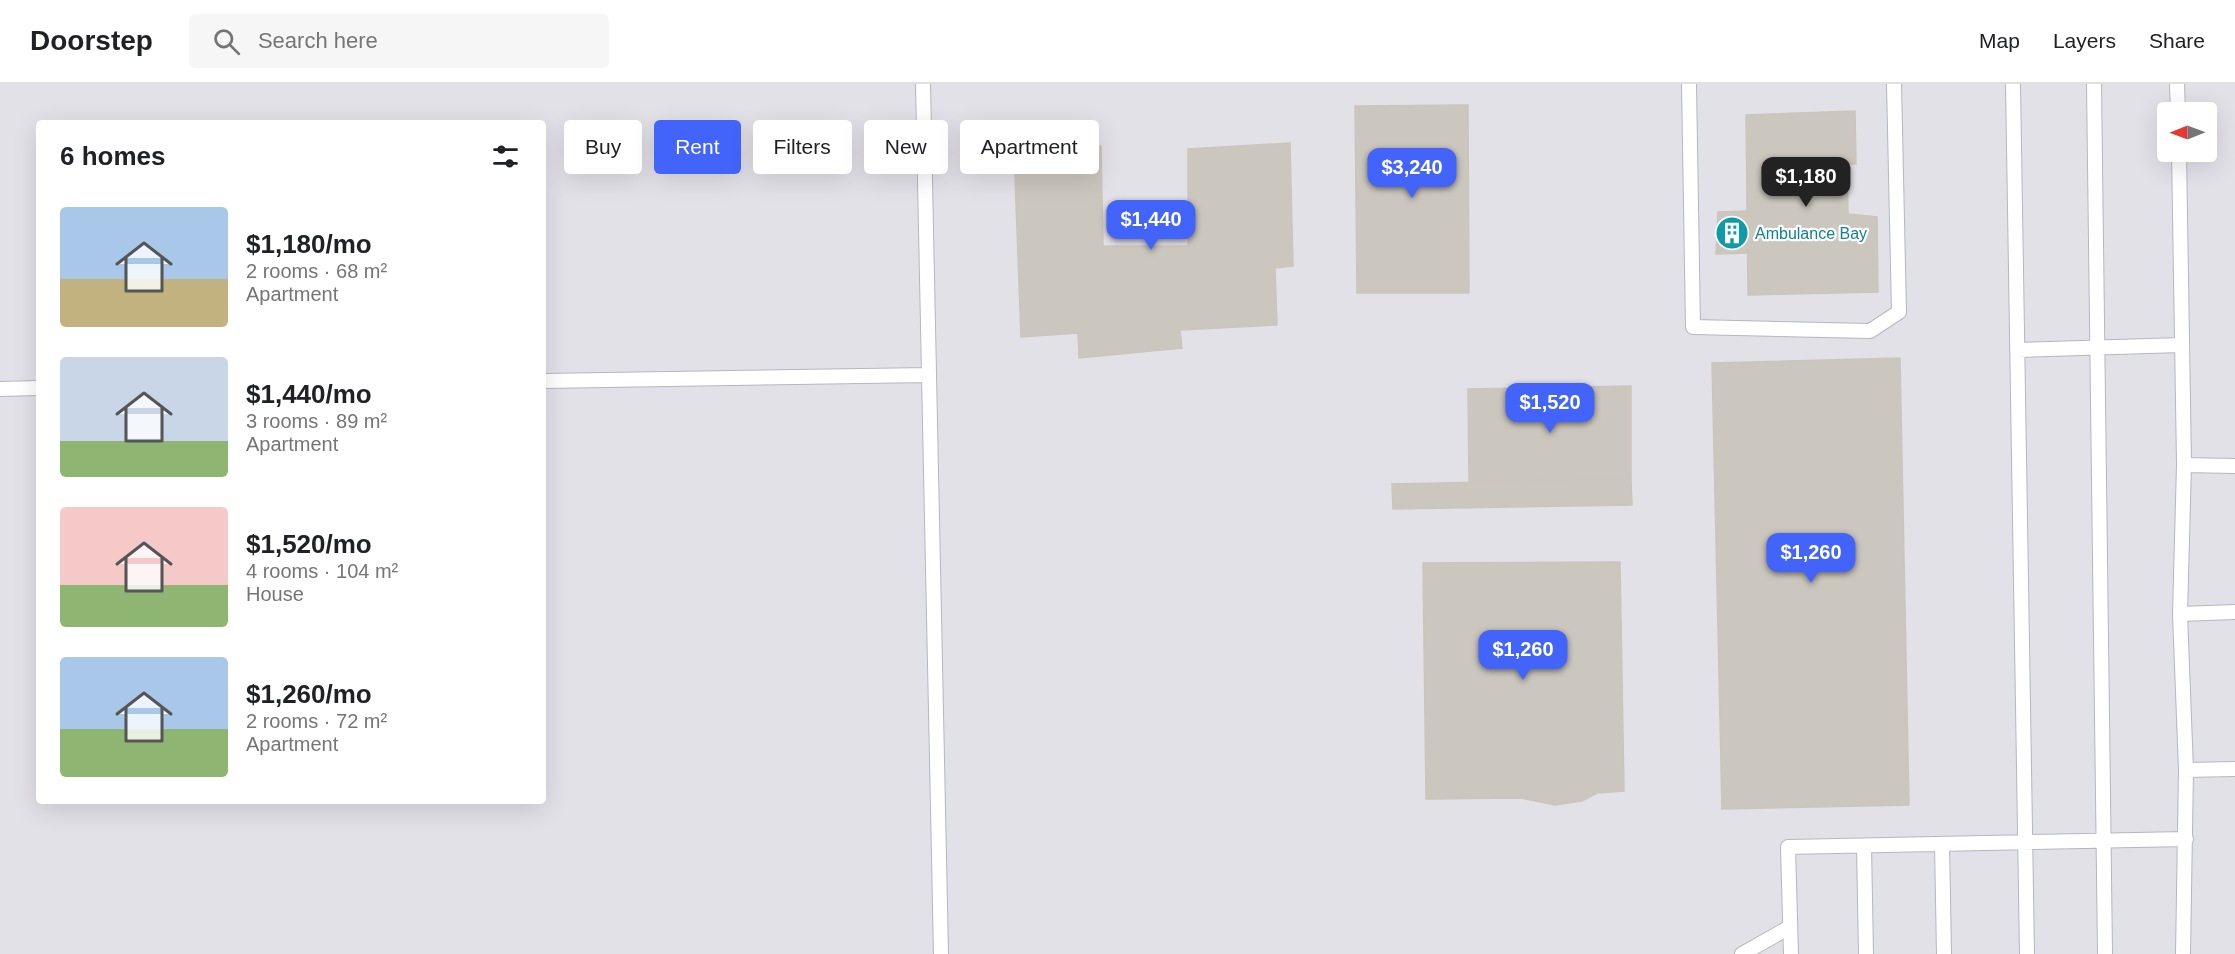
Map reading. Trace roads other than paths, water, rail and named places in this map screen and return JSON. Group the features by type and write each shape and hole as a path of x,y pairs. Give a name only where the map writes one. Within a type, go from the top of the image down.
{"lane":[{"path":"923,84 941,954"},
{"path":"1689,84 1693,327 1870,331 1899,312 1894,84"},
{"path":"2013,84 2027,954"},
{"path":"2094,84 2105,954"},
{"path":"2177,84 2178,102"},
{"path":"2179,162 2184,465 2181,614 2187,770 2183,954"},
{"path":"2018,350 2182,345"},
{"path":"546,381 929,375"},
{"path":"0,389 36,388"},
{"path":"2184,465 2235,466"},
{"path":"2181,614 2235,612"},
{"path":"2187,770 2235,769"},
{"path":"1791,954 1788,847 2186,839"},
{"path":"1942,844 1944,954"},
{"path":"1864,846 1866,954"},
{"path":"1742,954 1790,927"}],"place":[{"name":"Ambulance Bay","path":"1732,233"}]}
